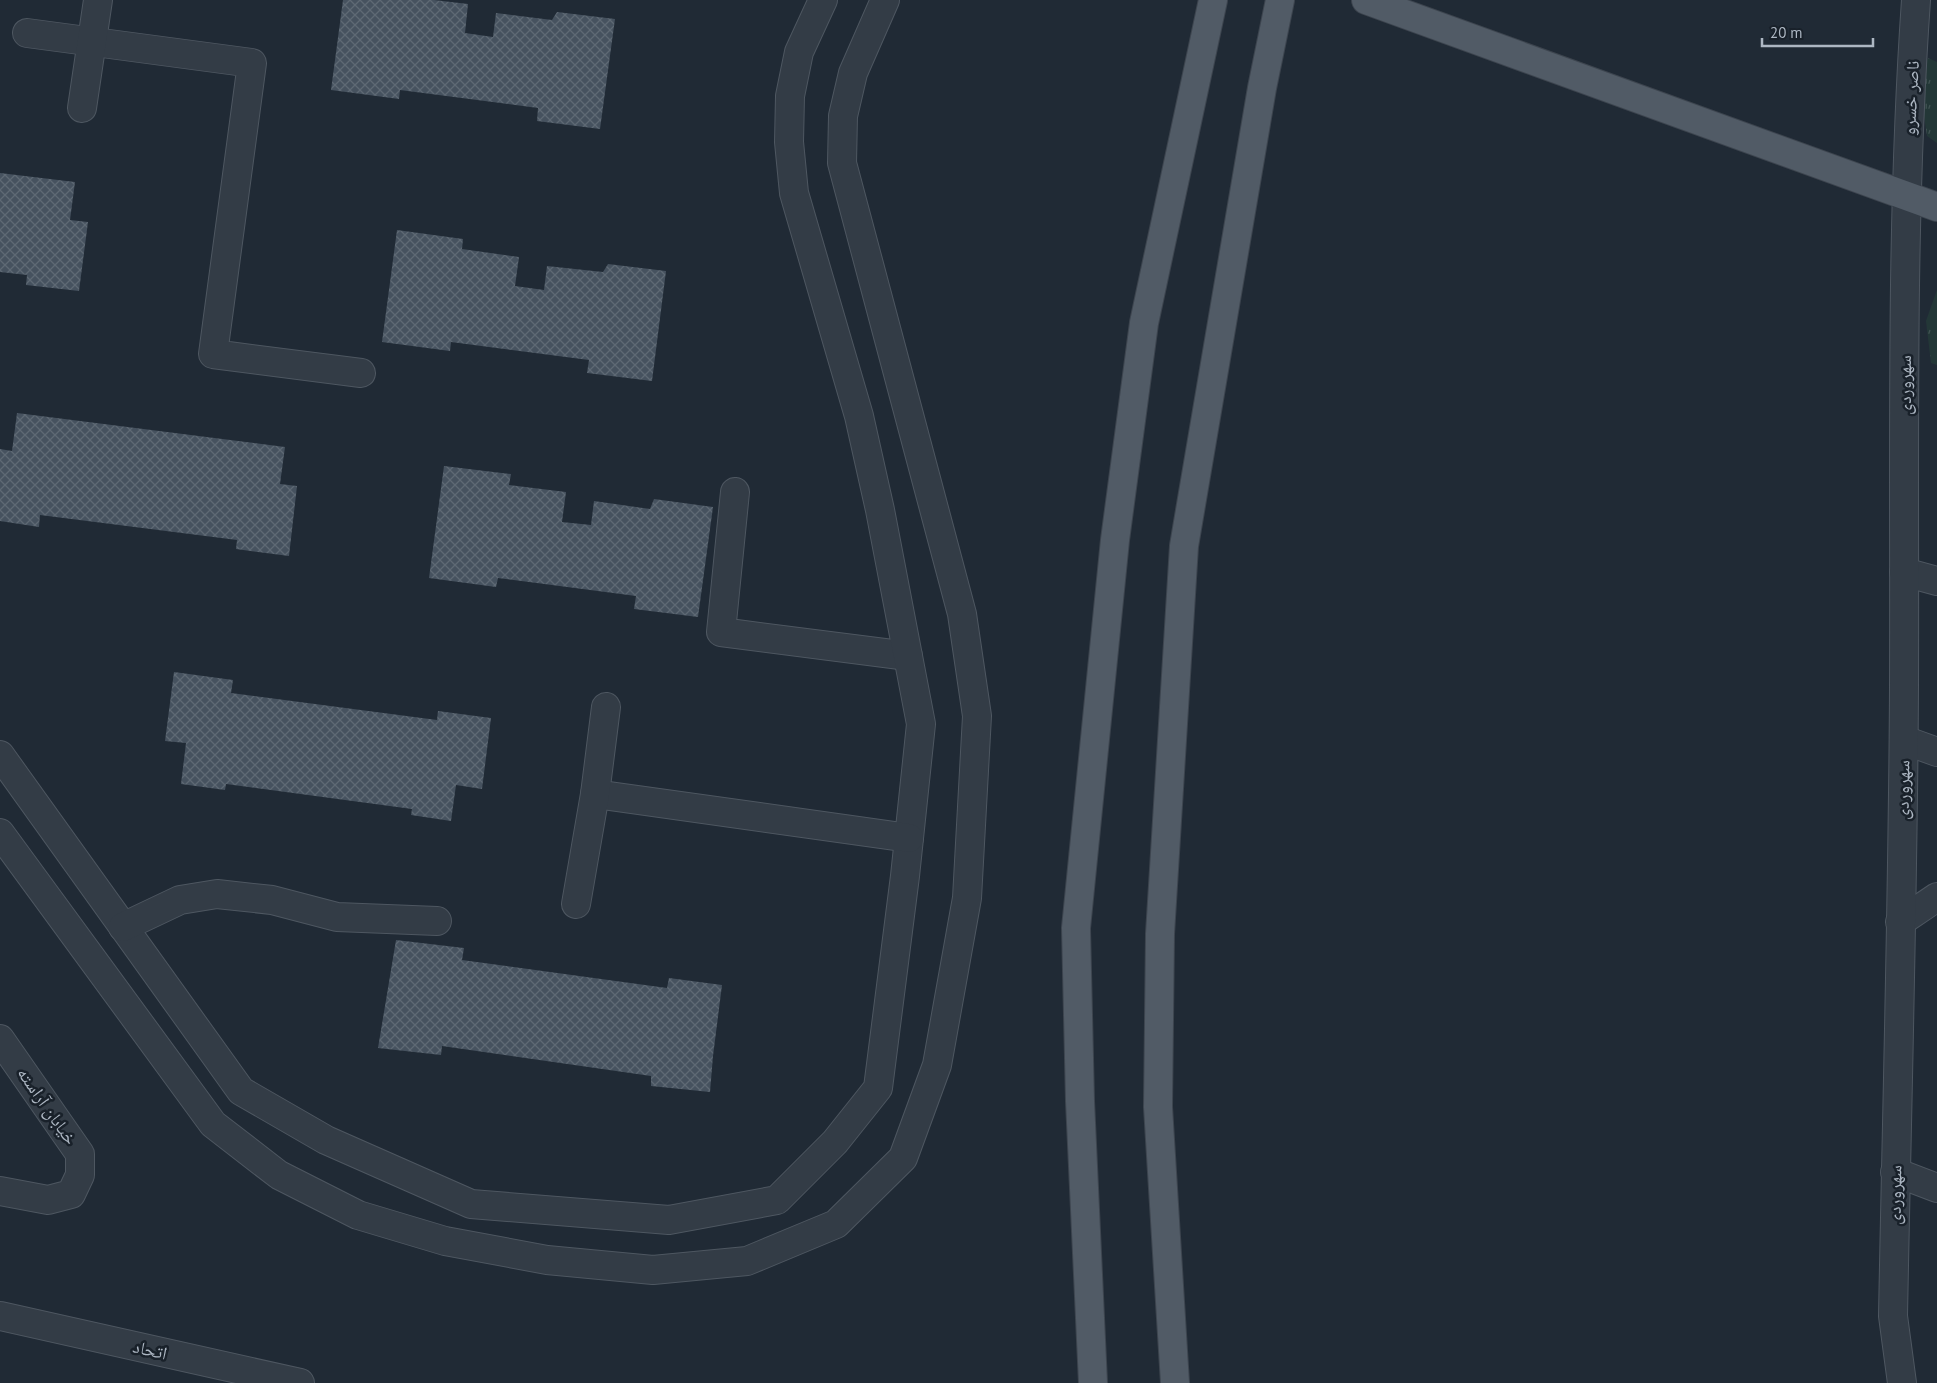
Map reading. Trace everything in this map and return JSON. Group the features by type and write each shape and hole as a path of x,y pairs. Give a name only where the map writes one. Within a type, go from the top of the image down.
{"main road":[{"path":"1093,1383 1080,1101 1076,928 1115,540 1144,323 1213,0"},
{"path":"1175,1383 1158,1107 1160,934 1184,546 1262,88 1280,0"},
{"path":"1366,0 1937,208"}],"street":[{"path":"82,108 98,0"},
{"path":"0,754 241,1090 326,1140 472,1204 670,1220 777,1200 835,1142 878,1088 921,724 880,510 859,416 794,193 789,142 790,96 799,52 823,0"},
{"path":"0,833 214,1124 278,1175 358,1215 445,1241 547,1260 653,1270 747,1261 836,1224 903,1158 937,1065 967,898 977,716 962,614 842,163 843,116 853,73 885,0"},
{"name":"ناصر خسرو","path":"1908,196 1909,104 1916,0"},
{"path":"27,32 252,63 213,354 361,374"},
{"name":"سهروردی","path":"1902,1383 1893,1316 1904,740 1905,308 1908,196"},
{"path":"735,492 721,632 908,656"},
{"path":"1904,572 1937,581"},
{"path":"576,904 595,794 606,707"},
{"path":"1904,740 1937,752"},
{"path":"595,794 909,838"},
{"path":"123,927 180,900 217,894 272,900 336,917 437,921"},
{"path":"1900,922 1937,897"},
{"name":"خیابان آراسته","path":"0,1039 80,1154 80,1175 71,1194 48,1200 0,1191"},
{"path":"1896,1172 1937,1188"},
{"name":"اتحاد","path":"0,1316 300,1383"}],"green space":[{"path":"1928,58 1937,62 1937,143 1927,136 1919,84"},
{"path":"1937,290 1937,365 1931,363 1926,321"}],"building":[{"path":"343,0 434,0 468,4 465,33 493,37 496,13 552,20 557,12 615,19 600,129 537,121 538,108 400,90 399,99 331,90"},
{"path":"0,173 75,182 70,220 88,222 79,291 26,285 27,275 0,272"},
{"path":"397,230 463,239 462,249 519,257 515,286 544,290 547,266 603,272 608,264 666,271 652,381 587,373 589,360 451,342 450,351 382,342"},
{"path":"17,413 285,447 280,484 297,486 289,556 236,549 237,540 40,515 39,527 0,521 0,449 12,451"},
{"path":"444,466 511,474 509,485 566,492 562,522 591,525 594,501 650,509 654,499 713,507 698,617 634,609 636,596 498,578 496,587 429,578"},
{"path":"174,672 233,680 231,693 437,720 438,711 491,718 482,789 456,785 451,821 411,815 412,809 226,784 225,790 181,784 186,743 165,741"},
{"path":"396,940 464,948 462,960 667,988 669,978 722,985 710,1092 651,1086 651,1076 442,1046 441,1055 378,1048"}]}
